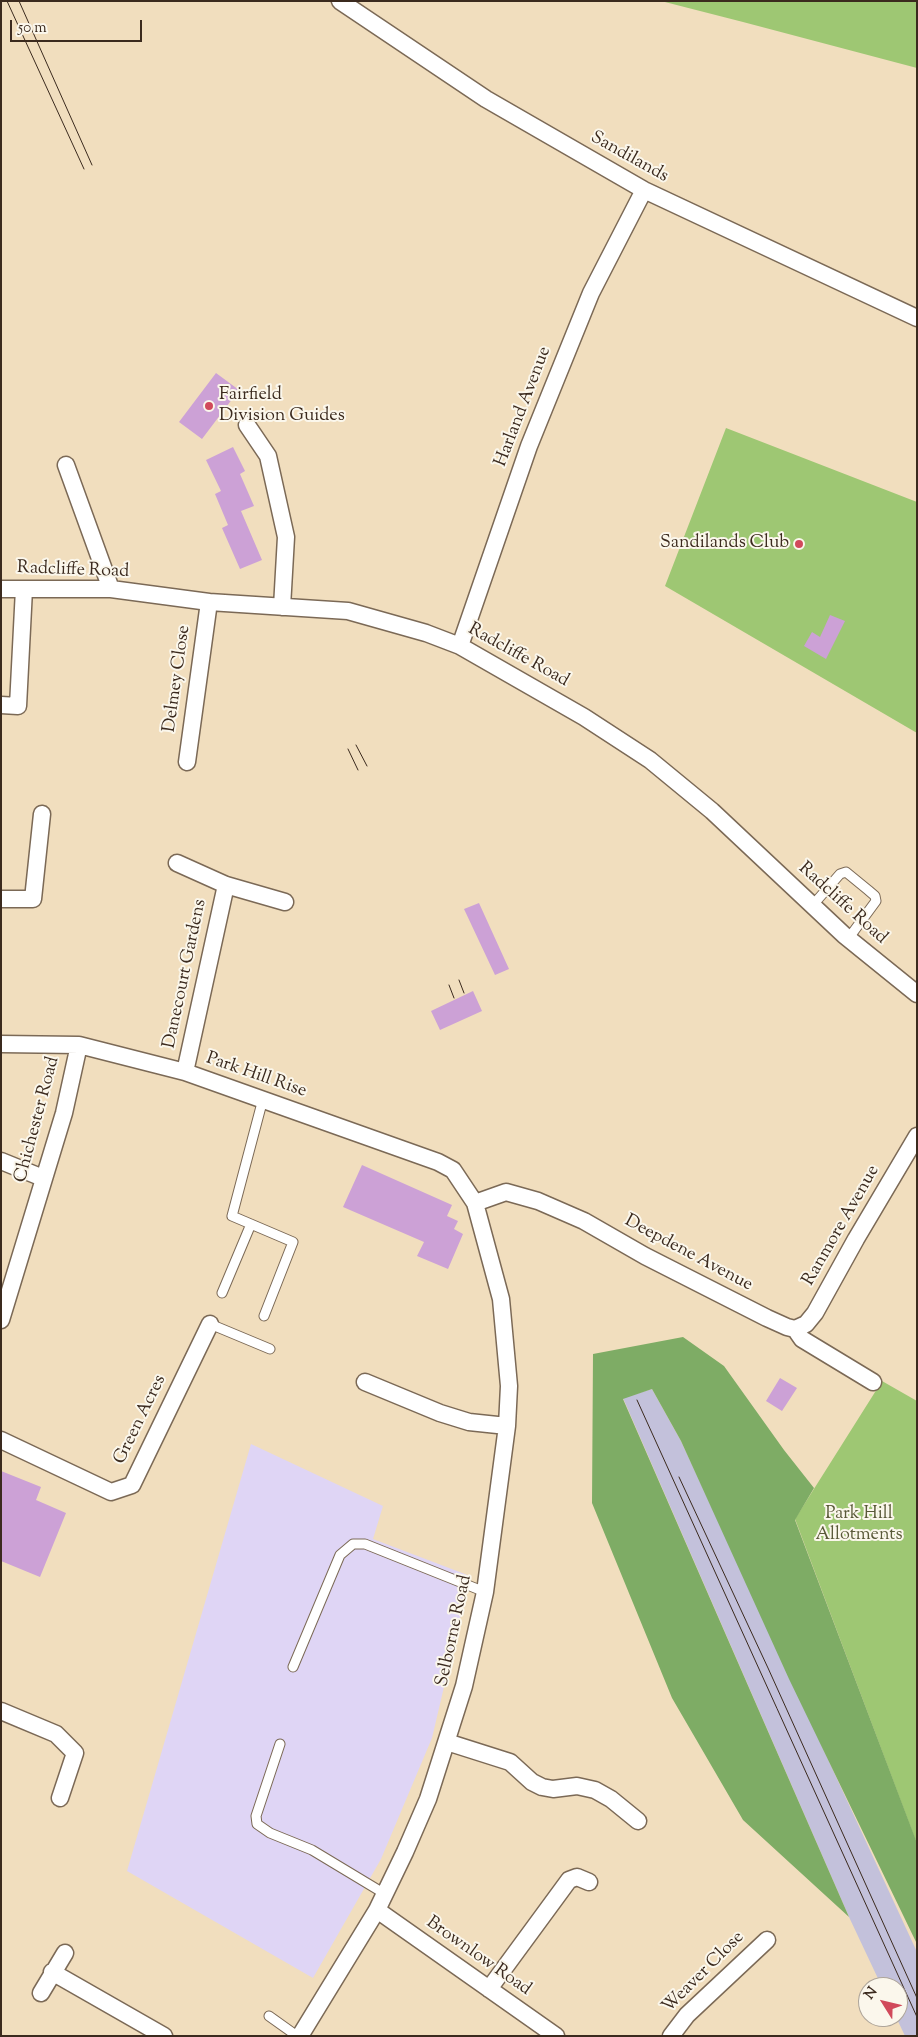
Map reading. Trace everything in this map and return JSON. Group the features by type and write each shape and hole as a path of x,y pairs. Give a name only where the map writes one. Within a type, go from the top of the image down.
{"street":[{"name":"Sandilands","path":"340,1 486,99 644,190 917,318"},
{"name":"Harland Avenue","path":"460,646 529,446 554,383 591,293 644,190"},
{"path":"247,425 268,456 286,537 282,607"},
{"path":"66,464 111,589"},
{"name":"Radcliffe Road","path":"1,589 111,589 209,602 348,611 426,633 460,646 584,717 650,760 712,811 848,939 917,994"},
{"path":"1,705 18,706 24,589"},
{"name":"Delmey Close","path":"187,762 209,602"},
{"path":"1,899 33,899 42,814"},
{"name":"Danecourt Gardens","path":"177,863 226,885 285,902"},
{"name":"Danecourt Gardens","path":"185,1072 226,885"},
{"name":"Park Hill Rise","path":"1,1044 79,1045 185,1072 438,1162 454,1170 475,1202"},
{"name":"Chichester Road","path":"1,1320 64,1113 79,1045"},
{"name":"Ranmore Avenue","path":"795,1329 806,1324 815,1313 917,1136"},
{"path":"1,1161 43,1178"},
{"name":"Deepdene Avenue","path":"475,1202 506,1192 538,1201 584,1221 645,1256 767,1318 795,1329 802,1339 873,1382"},
{"name":"Selborne Road","path":"298,2036 377,1910 428,1798 464,1686 485,1592 507,1426 509,1386 501,1299 475,1202"},
{"name":"Green Acres","path":"1,1440 111,1492 132,1485 210,1324"},
{"path":"365,1382 454,1418 477,1424 507,1426"},
{"path":"1,1711 56,1734 75,1753 60,1798"},
{"path":"447,1742 510,1762 532,1782 542,1787 553,1789 578,1786 595,1790 611,1799 638,1821"},
{"path":"489,1989 569,1880 577,1877 589,1882"},
{"name":"Brownlow Road","path":"377,1910 556,2036"},
{"name":"Weaver Close","path":"671,2036 687,2015 767,1940"},
{"path":"41,1993 65,1953"},
{"path":"52,1972 164,2036"}],"lane":[{"path":"812,906 840,874 846,872 875,896 876,901 848,939"},
{"path":"263,1099 232,1216 293,1242 264,1316"},
{"path":"222,1293 250,1224"},
{"path":"210,1324 270,1349"},
{"path":"293,1667 340,1555 353,1544 365,1544 485,1592"},
{"path":"280,1744 259,1809 257,1824 270,1833 312,1850 385,1894"},
{"path":"269,2016 298,2036"}],"shaded area":[{"path":"652,1389 681,1441 917,1952 917,2036 905,2036 901,2027 908,2027 908,1977 877,1977 849,1917 623,1398"},
{"path":"251,1444 383,1506 373,1539 470,1576 432,1738 381,1859 313,1978 127,1871"}],"green space":[{"path":"661,1 917,1 917,68 743,22"},
{"name":"Sandilands Club","path":"726,428 917,502 917,733 665,586"},
{"path":"683,1337 724,1366 784,1450 814,1488 795,1520 917,1843 917,1944 789,1679 681,1441 652,1389 623,1399 849,1917 743,1820 672,1698 592,1503 593,1354"},
{"name":"Park Hill Allotments","path":"882,1381 917,1401 917,1844 795,1519"}],"building":[{"name":"Fairfield Division Guides","path":"216,373 239,390 202,439 179,422"},
{"path":"233,447 245,471 240,474 254,506 241,511 262,560 240,569 222,528 228,525 215,494 221,491 206,460"},
{"path":"830,615 845,621 826,659 804,646 812,632 820,637"},
{"path":"479,903 509,969 495,975 464,909"},
{"path":"473,991 482,1011 440,1030 431,1011"},
{"path":"362,1165 452,1205 447,1216 458,1221 454,1229 463,1234 448,1269 417,1256 424,1242 343,1207"},
{"path":"780,1378 797,1388 782,1411 766,1401"},
{"path":"1,1471 41,1487 36,1500 66,1513 40,1577 1,1561"}],"tram line":[{"path":"7,1 84,169"},
{"path":"19,1 92,165"},
{"path":"356,745 367,766"},
{"path":"348,749 358,770"},
{"path":"459,980 464,993"},
{"path":"449,985 454,998"},
{"path":"637,1400 917,2017"},
{"path":"679,1477 768,1668 917,1998"}],"place":[{"name":"Fairfield Division Guides","path":"209,406"},
{"name":"Sandilands Club","path":"799,544"}]}
